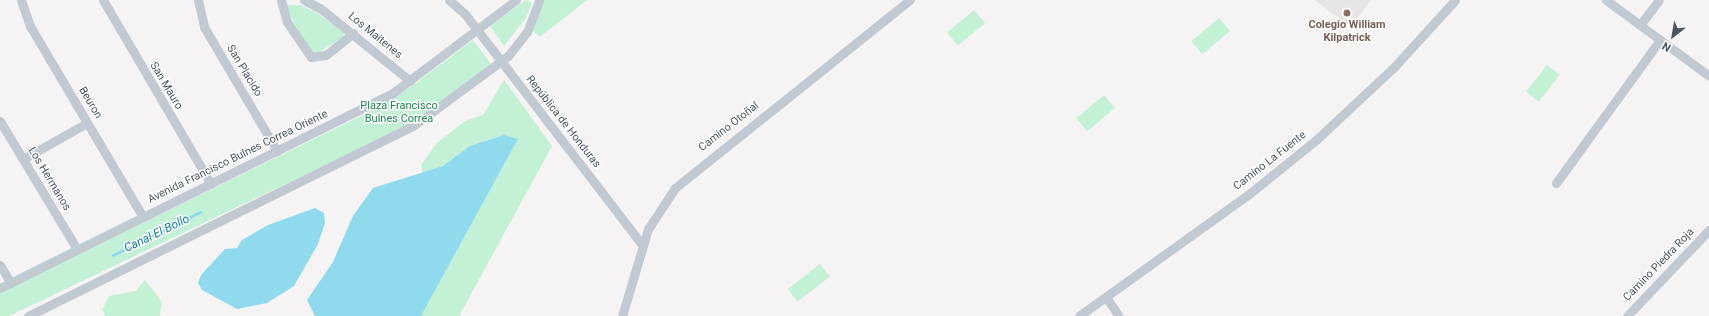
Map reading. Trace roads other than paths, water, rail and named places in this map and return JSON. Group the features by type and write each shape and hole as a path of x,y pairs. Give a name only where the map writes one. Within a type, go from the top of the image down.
{"street":[{"name":"Beuron","path":"21,0 30,26 143,217"},
{"name":"San Mauro","path":"103,0 211,184"},
{"name":"San Placido","path":"198,0 204,27 277,151"},
{"path":"281,0 287,22 311,57 323,57 353,33"},
{"name":"Los Maitenes","path":"304,0 353,33 410,81"},
{"name":"República de Honduras","path":"449,0 464,14 642,245"},
{"name":"República de Honduras","path":"460,0 464,14"},
{"name":"Avenida Francisco Bulnes Correa Oriente","path":"0,288 277,151 410,81 516,0"},
{"path":"28,316 413,126 501,62 527,32 539,0"},
{"name":"Camino Otoñal","path":"622,316 642,245 660,206 684,179 910,0"},
{"name":"Camino La Fuente","path":"1079,316 1249,194 1311,145 1395,66 1455,0"},
{"path":"1606,0 1709,76"},
{"path":"1640,25 1659,0"},
{"path":"1556,183 1660,40"},
{"name":"Los Hermanos","path":"0,120 77,249"},
{"path":"23,159 87,123"},
{"name":"Camino Piedra Roja","path":"1627,316 1709,230"},
{"path":"0,265 11,283"},
{"path":"1106,297 1119,316"}],"water":[{"path":"504,135 518,139 421,316 315,316 307,300 333,262 353,216 373,188 443,166 470,146"},
{"path":"315,208 324,213 325,223 318,244 294,286 267,303 237,309 202,290 198,283 201,275 225,249 237,248 242,240 268,225"}],"waterway":[{"name":"Canal El Bollo","path":"113,255 200,212"}],"place":[{"name":"Colegio William Kilpatrick","path":"1347,13"}],"park label":[{"name":"Plaza Francisco Bulnes Correa","path":"399,113"}]}
